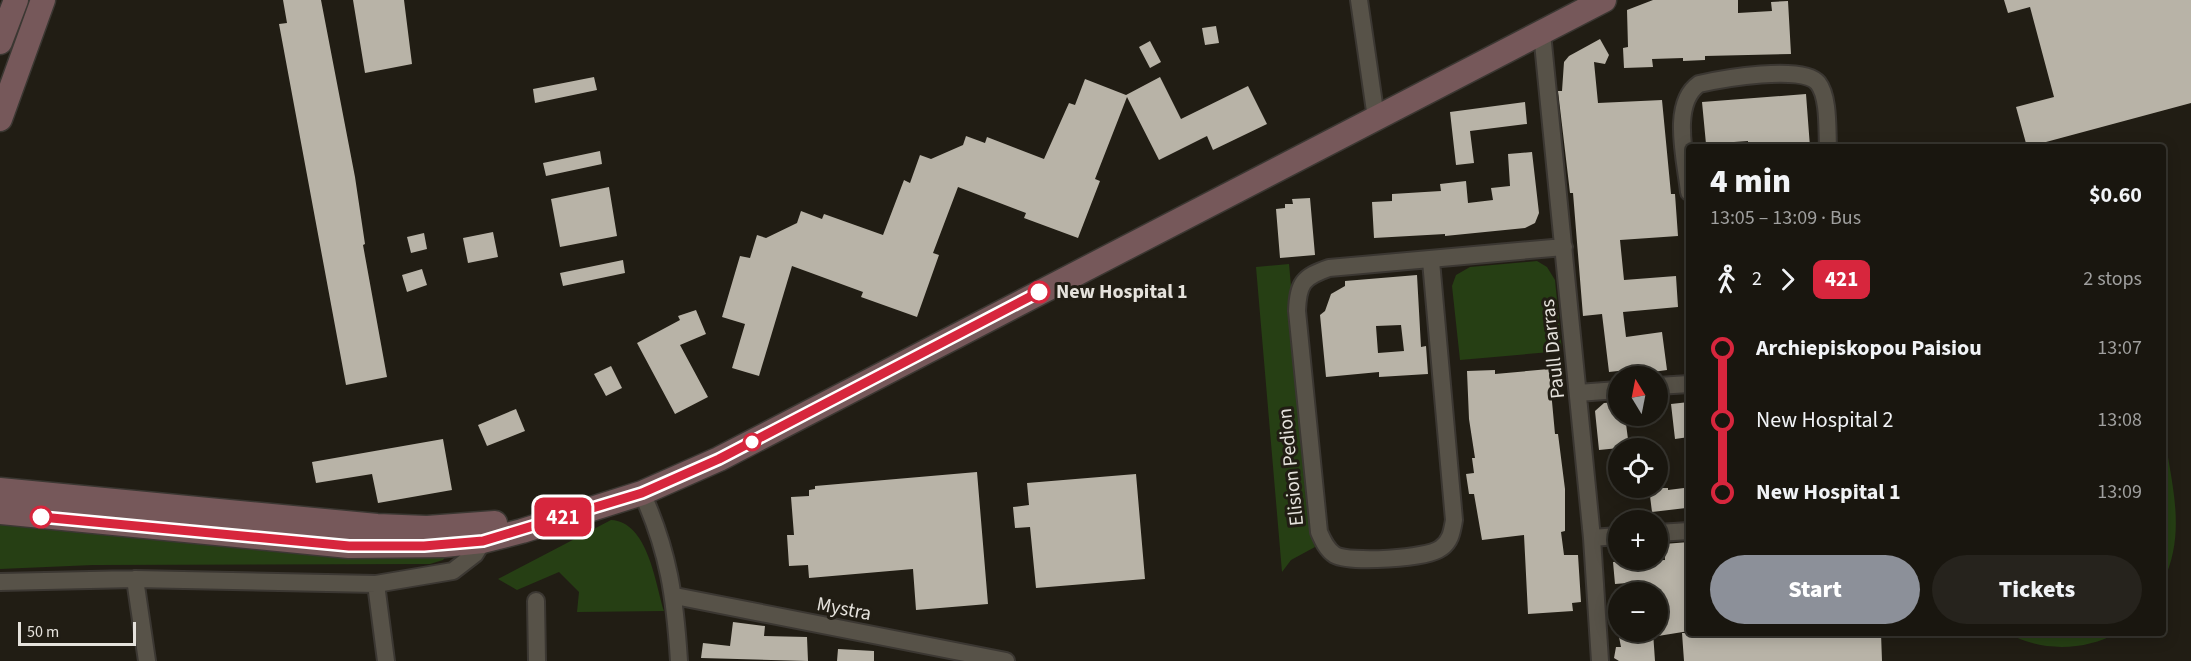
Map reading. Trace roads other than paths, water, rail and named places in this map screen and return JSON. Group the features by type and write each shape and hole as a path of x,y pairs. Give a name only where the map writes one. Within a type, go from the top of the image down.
{"street":[{"path":"0,119 43,0"},
{"path":"1359,0 1376,118"},
{"path":"0,512 349,546 455,544 483,541 642,493 729,454 1604,0"},
{"path":"0,42 14,1"},
{"name":"Paull Darras","path":"1542,33 1592,538 1600,661"},
{"path":"1686,160 1682,117 1690,90 1699,84 1789,73 1810,76 1819,84 1824,97 1828,144"},
{"name":"Elision Pedion","path":"1431,261 1454,520 1450,538 1440,549 1429,555 1351,560 1336,555 1327,548 1319,532 1297,311 1298,294 1302,282 1311,274 1329,268 1431,261 1563,247"},
{"path":"1668,385 1686,384"},
{"path":"1578,393 1608,391"},
{"path":"0,490 377,526 461,526 572,514"},
{"path":"642,493 661,540 675,596 680,661"},
{"path":"1668,532 1686,531"},
{"path":"1592,538 1608,537"},
{"path":"0,582 135,579 376,584 453,571 475,554 483,541"},
{"path":"453,571 458,559 455,544"},
{"path":"135,579 147,661"},
{"path":"376,584 386,661"},
{"name":"Mystra","path":"675,596 1006,661"},
{"path":"536,601 537,661"}],"place":[{"name":"New Hospital 1","path":"1039,292"}]}
